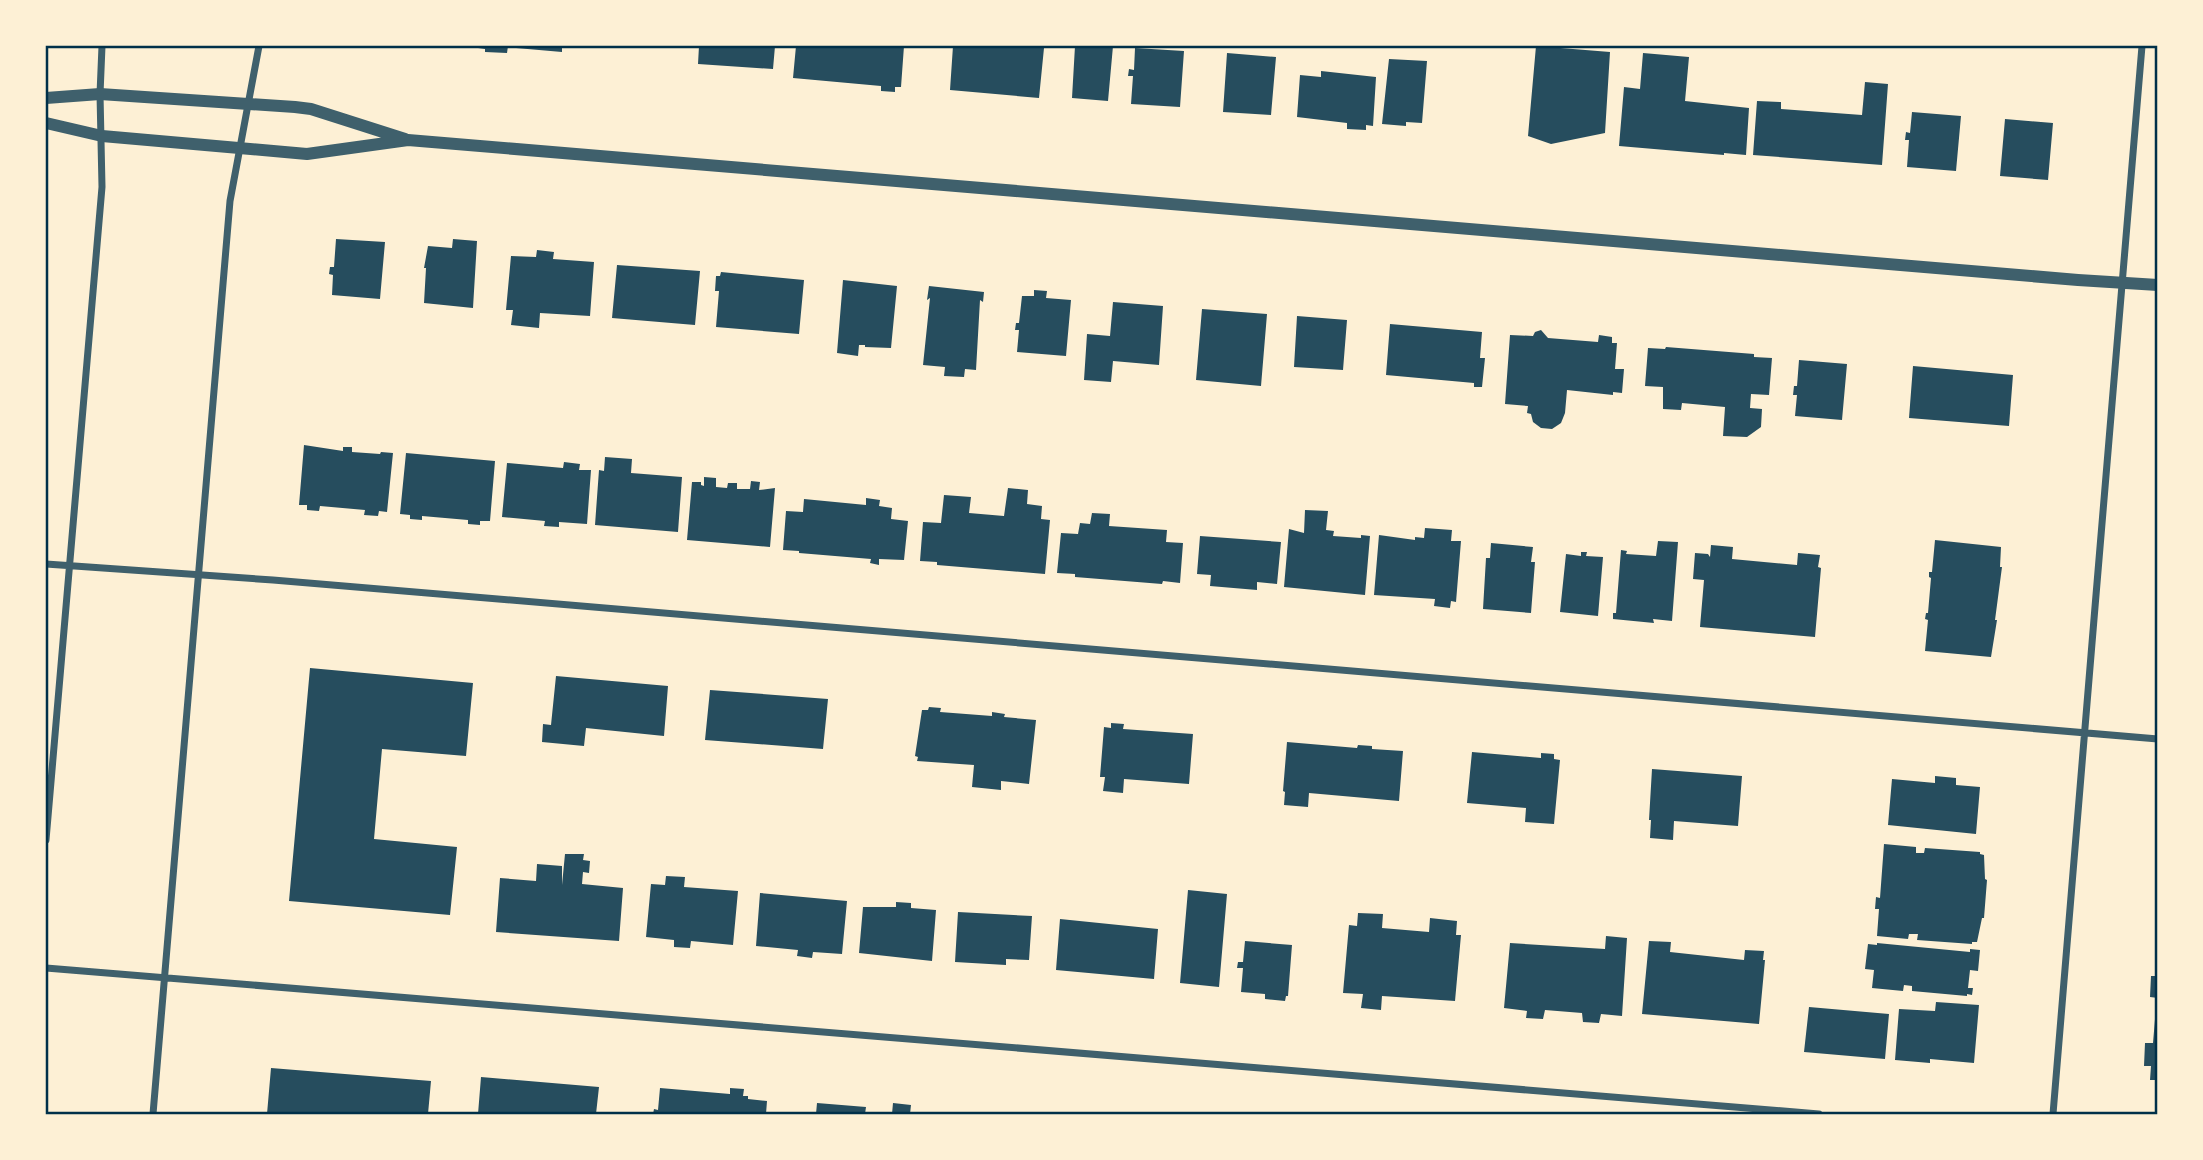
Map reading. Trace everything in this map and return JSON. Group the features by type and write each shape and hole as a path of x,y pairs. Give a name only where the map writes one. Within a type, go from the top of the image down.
{"street":[{"path":"46,841 102,187 102,46"},
{"path":"153,1115 229,210 238,149 259,46"},
{"path":"2053,1115 2120,281 2142,46"},
{"path":"46,98 100,94 311,109 408,140"},
{"path":"46,123 102,136 238,149 307,154 408,140 2158,285"},
{"path":"46,564 198,574 2158,739"},
{"path":"46,968 1819,1115"}],"building":[{"path":"471,46 508,46 507,53 485,52 485,49"},
{"path":"562,46 562,52 516,48"},
{"path":"699,46 775,46 773,69 698,64"},
{"path":"796,46 904,46 901,87 895,87 895,92 881,91 881,86 793,78"},
{"path":"953,46 1044,48 1039,98 950,90"},
{"path":"1075,46 1113,46 1108,101 1072,98"},
{"path":"1536,46 1610,52 1605,133 1551,144 1528,136"},
{"path":"1135,48 1184,51 1180,107 1131,104 1133,76 1128,76 1129,69 1134,70"},
{"path":"1227,53 1276,57 1271,115 1223,112"},
{"path":"1643,53 1689,57 1685,101 1749,108 1746,155 1619,146 1624,87 1640,89"},
{"path":"1389,59 1427,61 1422,123 1406,122 1406,126 1382,124"},
{"path":"1321,71 1376,77 1373,126 1366,125 1366,130 1347,129 1347,123 1297,117 1300,75 1321,77"},
{"path":"1865,82 1888,84 1882,165 1753,155 1757,101 1781,102 1781,109 1862,115"},
{"path":"1912,112 1961,116 1956,171 1907,167 1909,140 1905,140 1906,132 1910,133"},
{"path":"2005,119 2053,123 2048,180 2000,176"},
{"path":"336,239 385,242 380,299 332,295 333,275 329,274 330,267 334,267"},
{"path":"453,239 477,241 473,308 424,303 424,268 428,246 452,248"},
{"path":"537,250 554,252 553,259 594,262 590,316 540,313 539,328 511,325 513,310 506,310 511,256 536,257"},
{"path":"617,265 700,271 695,325 612,318"},
{"path":"721,272 804,280 799,334 716,327 719,291 715,291 716,276 720,276"},
{"path":"843,280 897,286 891,348 859,345 858,356 837,353"},
{"path":"929,286 984,292 983,302 980,300 976,370 965,369 964,377 944,376 945,367 923,365"},
{"path":"1034,290 1047,291 1046,298 1071,300 1066,356 1017,352 1019,330 1015,330 1016,323 1019,323 1022,296 1034,296"},
{"path":"1113,302 1163,306 1159,365 1113,361 1111,382 1084,380 1087,334 1110,336"},
{"path":"1202,309 1267,314 1261,386 1196,380"},
{"path":"1297,316 1347,320 1343,370 1294,367"},
{"path":"1390,324 1482,332 1480,358 1485,358 1482,387 1474,387 1474,383 1386,375"},
{"path":"1541,330 1548,338 1598,342 1599,335 1612,337 1612,343 1617,343 1615,369 1624,369 1622,393 1613,392 1613,395 1567,390 1565,413 1561,423 1552,429 1541,428 1533,422 1531,414 1527,413 1528,406 1505,404 1510,335 1533,336"},
{"path":"1648,348 1754,354 1754,357 1772,358 1769,395 1751,394 1750,408 1762,409 1761,427 1747,437 1723,436 1725,407 1682,403 1681,410 1663,409 1663,387 1645,386"},
{"path":"1799,360 1847,364 1842,420 1795,416 1797,395 1793,395 1794,386 1797,386"},
{"path":"1913,366 2013,375 2009,426 1909,418"},
{"path":"304,445 343,451 343,447 352,447 352,452 393,453 387,512 379,511 378,516 364,515 365,510 320,506 319,511 307,510 307,505 299,505"},
{"path":"406,453 495,461 490,521 480,521 480,525 468,524 468,520 422,516 422,520 410,519 410,515 400,514"},
{"path":"605,457 632,459 631,473 682,477 678,532 595,525 599,470 604,471"},
{"path":"564,462 580,464 579,470 591,470 587,524 559,522 559,527 544,526 545,521 502,517 507,463 563,468"},
{"path":"704,477 716,478 716,487 727,488 728,483 737,483 737,489 750,489 751,481 760,482 759,490 775,488 770,547 687,540 692,482 701,482 704,486"},
{"path":"1008,488 1028,490 1027,504 1042,506 1041,519 1050,520 1045,574 937,565 937,562 920,561 923,522 941,523 944,495 971,497 969,513 1004,516"},
{"path":"866,498 880,500 879,506 892,508 891,519 908,521 904,560 879,559 879,565 870,563 871,559 783,550 786,511 803,512 804,499 866,505"},
{"path":"1305,510 1328,511 1326,530 1334,531 1333,536 1370,536 1365,595 1284,587 1289,529 1304,533"},
{"path":"1092,513 1110,514 1109,526 1167,530 1166,542 1183,543 1180,583 1075,577 1075,574 1057,573 1061,533 1078,534 1080,523 1090,524"},
{"path":"1425,528 1452,530 1451,541 1461,541 1456,602 1451,601 1450,608 1434,606 1435,599 1374,595 1379,535 1415,540 1415,537 1424,538"},
{"path":"1200,536 1281,542 1277,584 1257,582 1257,590 1210,586 1211,575 1197,574"},
{"path":"1935,540 2001,547 2002,567 1991,657 1925,651 1928,620 1925,619 1931,578 1929,572 1932,572"},
{"path":"1658,541 1678,542 1672,621 1653,619 1654,623 1613,619 1613,613 1616,613 1621,550 1627,551 1626,554 1656,556"},
{"path":"1491,543 1533,547 1531,562 1535,562 1531,613 1483,609 1486,558 1490,558"},
{"path":"1711,545 1733,547 1732,559 1797,565 1798,553 1820,555 1815,637 1700,627 1704,580 1693,579 1695,553 1708,554 1710,557"},
{"path":"1581,552 1587,552 1586,556 1603,557 1598,616 1560,612 1566,554 1581,556"},
{"path":"310,668 473,683 466,756 382,749 374,839 457,847 450,915 289,901"},
{"path":"556,676 668,686 664,736 586,728 584,746 542,742 543,724 551,725"},
{"path":"710,690 828,699 823,749 705,740"},
{"path":"929,707 941,708 940,712 992,716 992,712 1005,714 1004,717 1036,720 1029,784 1001,781 1001,790 972,787 974,765 917,761 918,757 915,756 922,710 928,710"},
{"path":"1111,723 1124,724 1123,729 1193,734 1189,784 1124,779 1123,793 1103,791 1105,777 1100,777 1104,727 1111,728"},
{"path":"1287,742 1357,748 1358,745 1372,746 1372,749 1403,751 1399,801 1309,793 1308,807 1284,805"},
{"path":"1472,752 1541,758 1541,753 1554,754 1554,759 1560,760 1554,824 1525,822 1526,808 1467,803"},
{"path":"1652,769 1742,776 1738,826 1674,821 1673,840 1650,838"},
{"path":"1935,776 1956,778 1956,785 1980,787 1976,834 1888,825 1892,779 1935,783"},
{"path":"1884,844 1916,847 1916,853 1924,853 1925,848 1980,852 1984,855 1987,880 1984,918 1977,942 1972,944 1917,940 1918,934 1909,934 1908,939 1877,936 1879,909 1875,909 1876,897 1880,898"},
{"path":"565,854 584,854 583,860 590,861 589,873 583,872 582,884 623,888 619,941 496,932 500,878 536,881 537,864 562,866 562,885"},
{"path":"666,876 685,877 684,887 738,891 733,945 691,941 690,948 674,947 674,940 646,937 651,884 665,885"},
{"path":"1188,890 1227,894 1219,987 1180,983"},
{"path":"760,893 847,901 842,954 813,952 812,958 797,956 798,950 756,946"},
{"path":"896,902 911,903 911,908 936,910 932,961 859,953 863,907 896,907"},
{"path":"958,912 1032,916 1029,960 1006,959 1006,965 955,962"},
{"path":"1358,913 1383,914 1382,928 1429,932 1430,918 1457,921 1456,935 1461,935 1455,1001 1382,996 1381,1010 1361,1008 1363,994 1343,993 1349,925 1357,926"},
{"path":"1060,919 1158,929 1154,979 1056,970"},
{"path":"1606,936 1627,938 1622,1016 1601,1014 1599,1023 1583,1022 1582,1013 1545,1010 1543,1019 1526,1018 1527,1011 1504,1008 1510,943 1605,949"},
{"path":"1245,941 1292,945 1288,996 1285,1001 1265,999 1265,994 1241,992 1243,968 1237,968 1238,962 1243,962"},
{"path":"1649,941 1671,942 1670,952 1744,960 1745,950 1764,951 1759,1024 1642,1014"},
{"path":"1868,944 1970,952 1970,949 1980,950 1978,971 1970,970 1968,988 1973,988 1972,995 1912,991 1912,986 1904,985 1903,991 1872,988 1874,970 1865,969"},
{"path":"2151,976 2158,976 2158,998 2150,997"},
{"path":"1936,1002 1979,1005 1974,1063 1930,1059 1930,1063 1895,1060 1899,1009 1935,1011"},
{"path":"1809,1007 1889,1014 1885,1059 1804,1052"},
{"path":"2156,1007 2158,1080 2150,1080 2151,1066 2144,1066 2145,1043 2153,1043"},
{"path":"271,1068 431,1081 428,1114 267,1114"},
{"path":"481,1077 599,1087 596,1114 478,1114"},
{"path":"660,1088 730,1094 730,1088 744,1089 743,1096 748,1096 748,1099 767,1101 766,1114 653,1114 654,1109 658,1110"},
{"path":"817,1103 866,1107 865,1114 816,1114"},
{"path":"893,1103 911,1105 910,1114 892,1114"}]}
